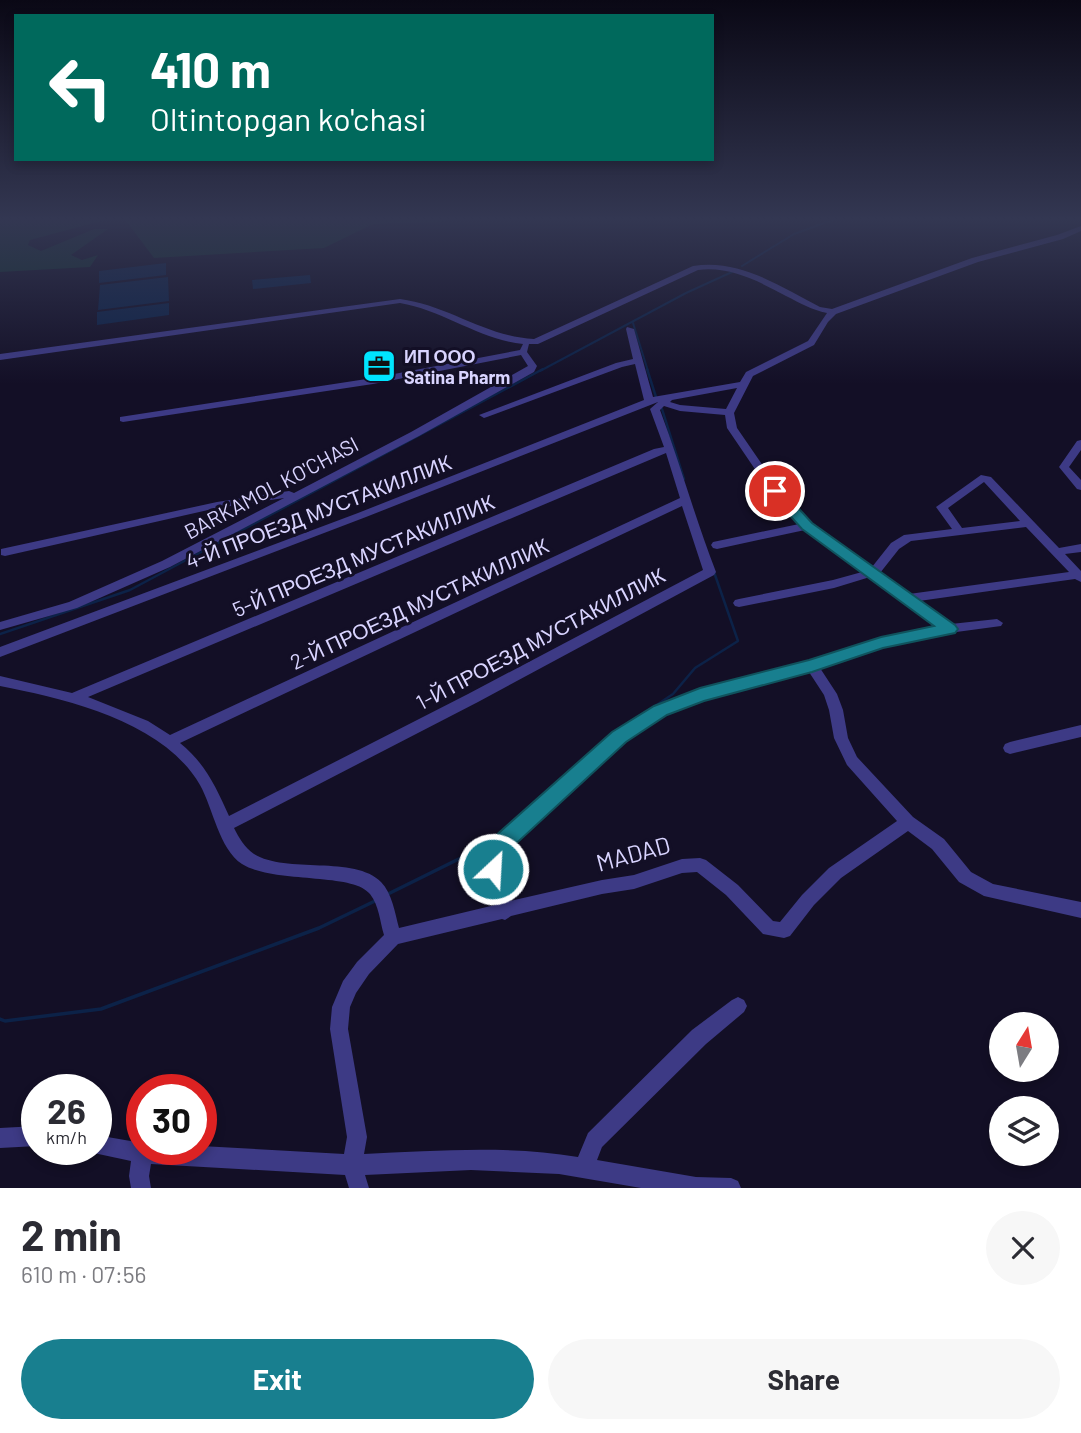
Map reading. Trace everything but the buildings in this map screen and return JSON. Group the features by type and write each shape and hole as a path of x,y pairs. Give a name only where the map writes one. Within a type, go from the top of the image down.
{"street":[{"path":"123,419 323,389 525,347 688,272"},
{"path":"741,272 818,309 833,312"},
{"path":"941,272 833,312 821,321 815,339 756,369 743,384 729,413 732,428 784,504 807,526 909,597 949,629"},
{"path":"0,357 400,301 422,304 525,347"},
{"name":"1-Й ПРОЕЗД МУСТАКИЛЛИК","path":"226,825 474,698 710,572 656,403 637,361 629,329"},
{"name":"BARKAMOL KO'CHASI","path":"0,626 73,605 166,564 415,434 531,370 533,366 525,347"},
{"path":"484,415 619,365 637,361"},
{"name":"4-Й ПРОЕЗД МУСТАКИЛЛИК","path":"0,652 656,403 743,384"},
{"path":"656,403 687,411 716,410 729,413"},
{"path":"1081,443 1063,467 1081,487"},
{"name":"5-Й ПРОЕЗД МУСТАКИЛЛИК","path":"71,699 658,451 671,449"},
{"path":"960,531 942,508 981,478 990,481 1080,577"},
{"path":"5,552 217,505 301,492"},
{"name":"2-Й ПРОЕЗД МУСТАКИЛЛИК","path":"170,741 685,500"},
{"path":"739,603 834,584 874,572 902,541 1029,523"},
{"path":"717,545 807,526"},
{"path":"1055,552 1081,548"},
{"path":"909,597 1080,577"},
{"path":"505,912 493,869 494,852 619,737 660,710 700,695 812,666 881,643 949,629 997,623"},
{"path":"812,666 833,702 846,750 862,773 908,822 938,844 974,884 989,891 1081,910"},
{"path":"0,681 71,699 125,717 170,741 186,755 204,778 236,845 246,858 262,866 308,874 356,876 366,879 380,897 393,937 349,987 341,1007 339,1029 357,1137 352,1165 359,1188"},
{"path":"1010,748 1081,732"},
{"name":"MADAD","path":"393,937 602,887 634,882 692,864 708,870 769,928 784,930 808,900 835,873 908,822"},
{"path":"584,1166 595,1140 699,1037 738,1006"},
{"path":"0,1138 21,1137"},
{"path":"217,1157 352,1165 471,1160 584,1166 696,1187 731,1188"},
{"path":"140,1165 141,1188"}],"water":[{"path":"99,272 166,272 166,275 99,283"},
{"path":"310,275 311,283 253,289 252,280"},
{"path":"168,277 169,301 98,310 100,285"},
{"path":"169,303 169,315 97,325 97,312"}],"waterway":[{"path":"540,371 686,293 731,272"},
{"path":"633,323 648,371"},
{"path":"0,634 130,590 543,369"},
{"path":"647,369 656,397"},
{"path":"662,409 684,479"},
{"path":"621,729 673,694 695,668 738,641 714,572"},
{"path":"493,838 517,821"},
{"path":"386,895 479,849 496,837"},
{"path":"0,1019 5,1021 101,1009 319,928 377,900"}],"place":[{"name":"ИП ООО Satina Pharm","path":"379,366"}],"route":[{"path":"493,869 494,852 500,845 619,737 660,710 700,695 812,666 881,643 949,629 909,597 807,526 784,504 775,491"}]}
